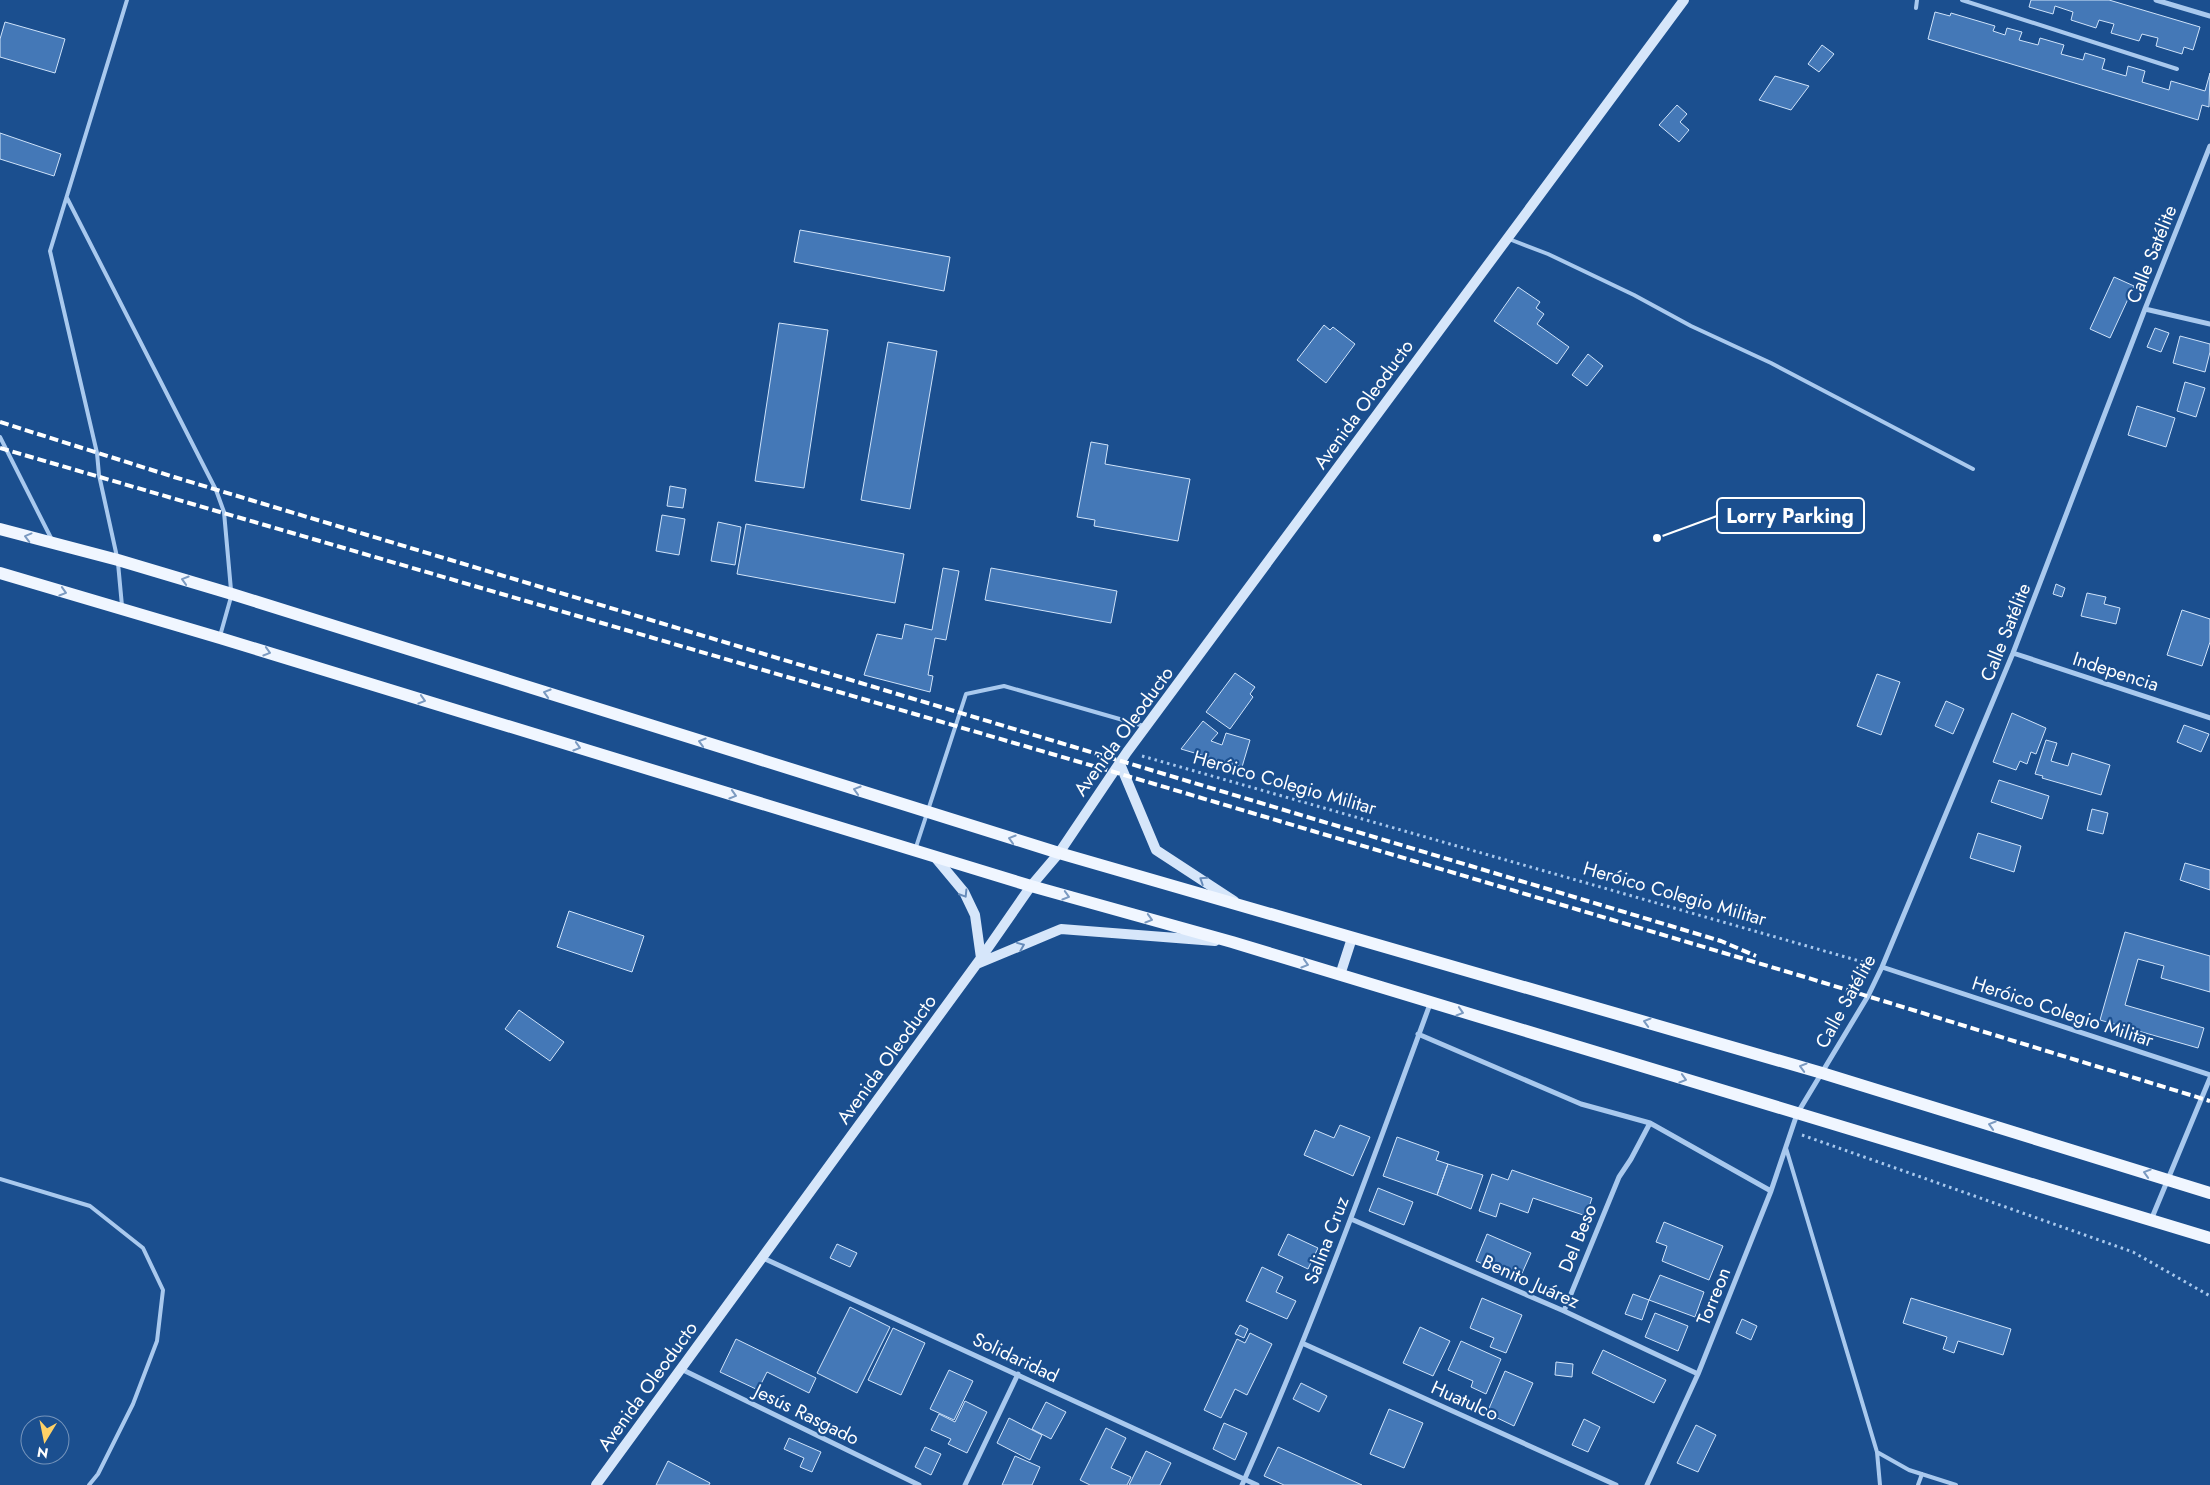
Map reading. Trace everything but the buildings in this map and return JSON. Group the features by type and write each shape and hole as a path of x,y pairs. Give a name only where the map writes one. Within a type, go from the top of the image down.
{"main road":[{"name":"Avenida Oleoducto","path":"596,1485 979,961 1030,886 1059,853 1127,752 1684,0"},
{"path":"0,529 118,560 232,594 1059,853 1822,1072 2210,1193"},
{"path":"0,573 220,638 1030,886 1232,942 2210,1238"},
{"path":"1120,764 1156,850 1244,906"},
{"path":"934,856 964,892 975,915 979,961 1061,929 1232,942"},
{"path":"1340,975 1352,938"}],"street":[{"path":"2156,0 2210,16"},
{"name":"Calle Satélite","path":"1797,1114 1868,996 1882,967 2013,654 2144,309 2210,146"},
{"path":"2144,309 2210,324"},
{"name":"Indepencia","path":"2013,654 2210,718"},
{"name":"Heróico Colegio Militar","path":"1882,967 2210,1076"},
{"name":"Salina Cruz","path":"1242,1485 1285,1388 1351,1219 1430,1002"},
{"path":"1418,1034 1581,1104 1650,1123 1771,1191"},
{"path":"2151,1220 2210,1076"},
{"name":"Torreon","path":"1647,1485 1698,1374 1771,1191 1797,1114"},
{"name":"Del Beso","path":"1564,1311 1619,1177 1650,1123"},
{"name":"Benito Juárez","path":"1351,1219 1564,1311 1698,1374"},
{"name":"Solidaridad","path":"763,1258 1257,1485"},
{"name":"Huatulco","path":"1302,1343 1616,1485"},
{"name":"Jesús Rasgado","path":"681,1370 919,1485"},
{"path":"964,1485 1018,1374"}],"lane":[{"path":"122,610 118,560 99,475 97,452 50,251 127,0"},
{"path":"1916,8 1917,0"},
{"path":"1962,0 2177,69"},
{"path":"67,198 216,490 224,512 232,594 220,638"},
{"path":"1508,238 1548,254 1634,295 1691,326 1771,363 1972,469"},
{"path":"0,437 54,544"},
{"path":"915,850 966,694 1004,686 1146,727"},
{"path":"1786,1148 1877,1452 1880,1485"},
{"path":"0,1179 90,1206 143,1248 163,1290 157,1341 133,1404 98,1474 89,1485"},
{"path":"1877,1452 1908,1470 1956,1485"},
{"path":"1918,1485 1922,1474"}],"path":[{"name":"Heróico Colegio Militar","path":"1127,752 1882,967"},
{"path":"1791,1131 2133,1252 2210,1296"}],"railway":[{"path":"0,422 174,477 1721,941 1756,956"},
{"path":"0,448 1114,772 1805,977 2210,1101"}],"place":[{"name":"Lorry Parking","path":"1657,538"}]}
